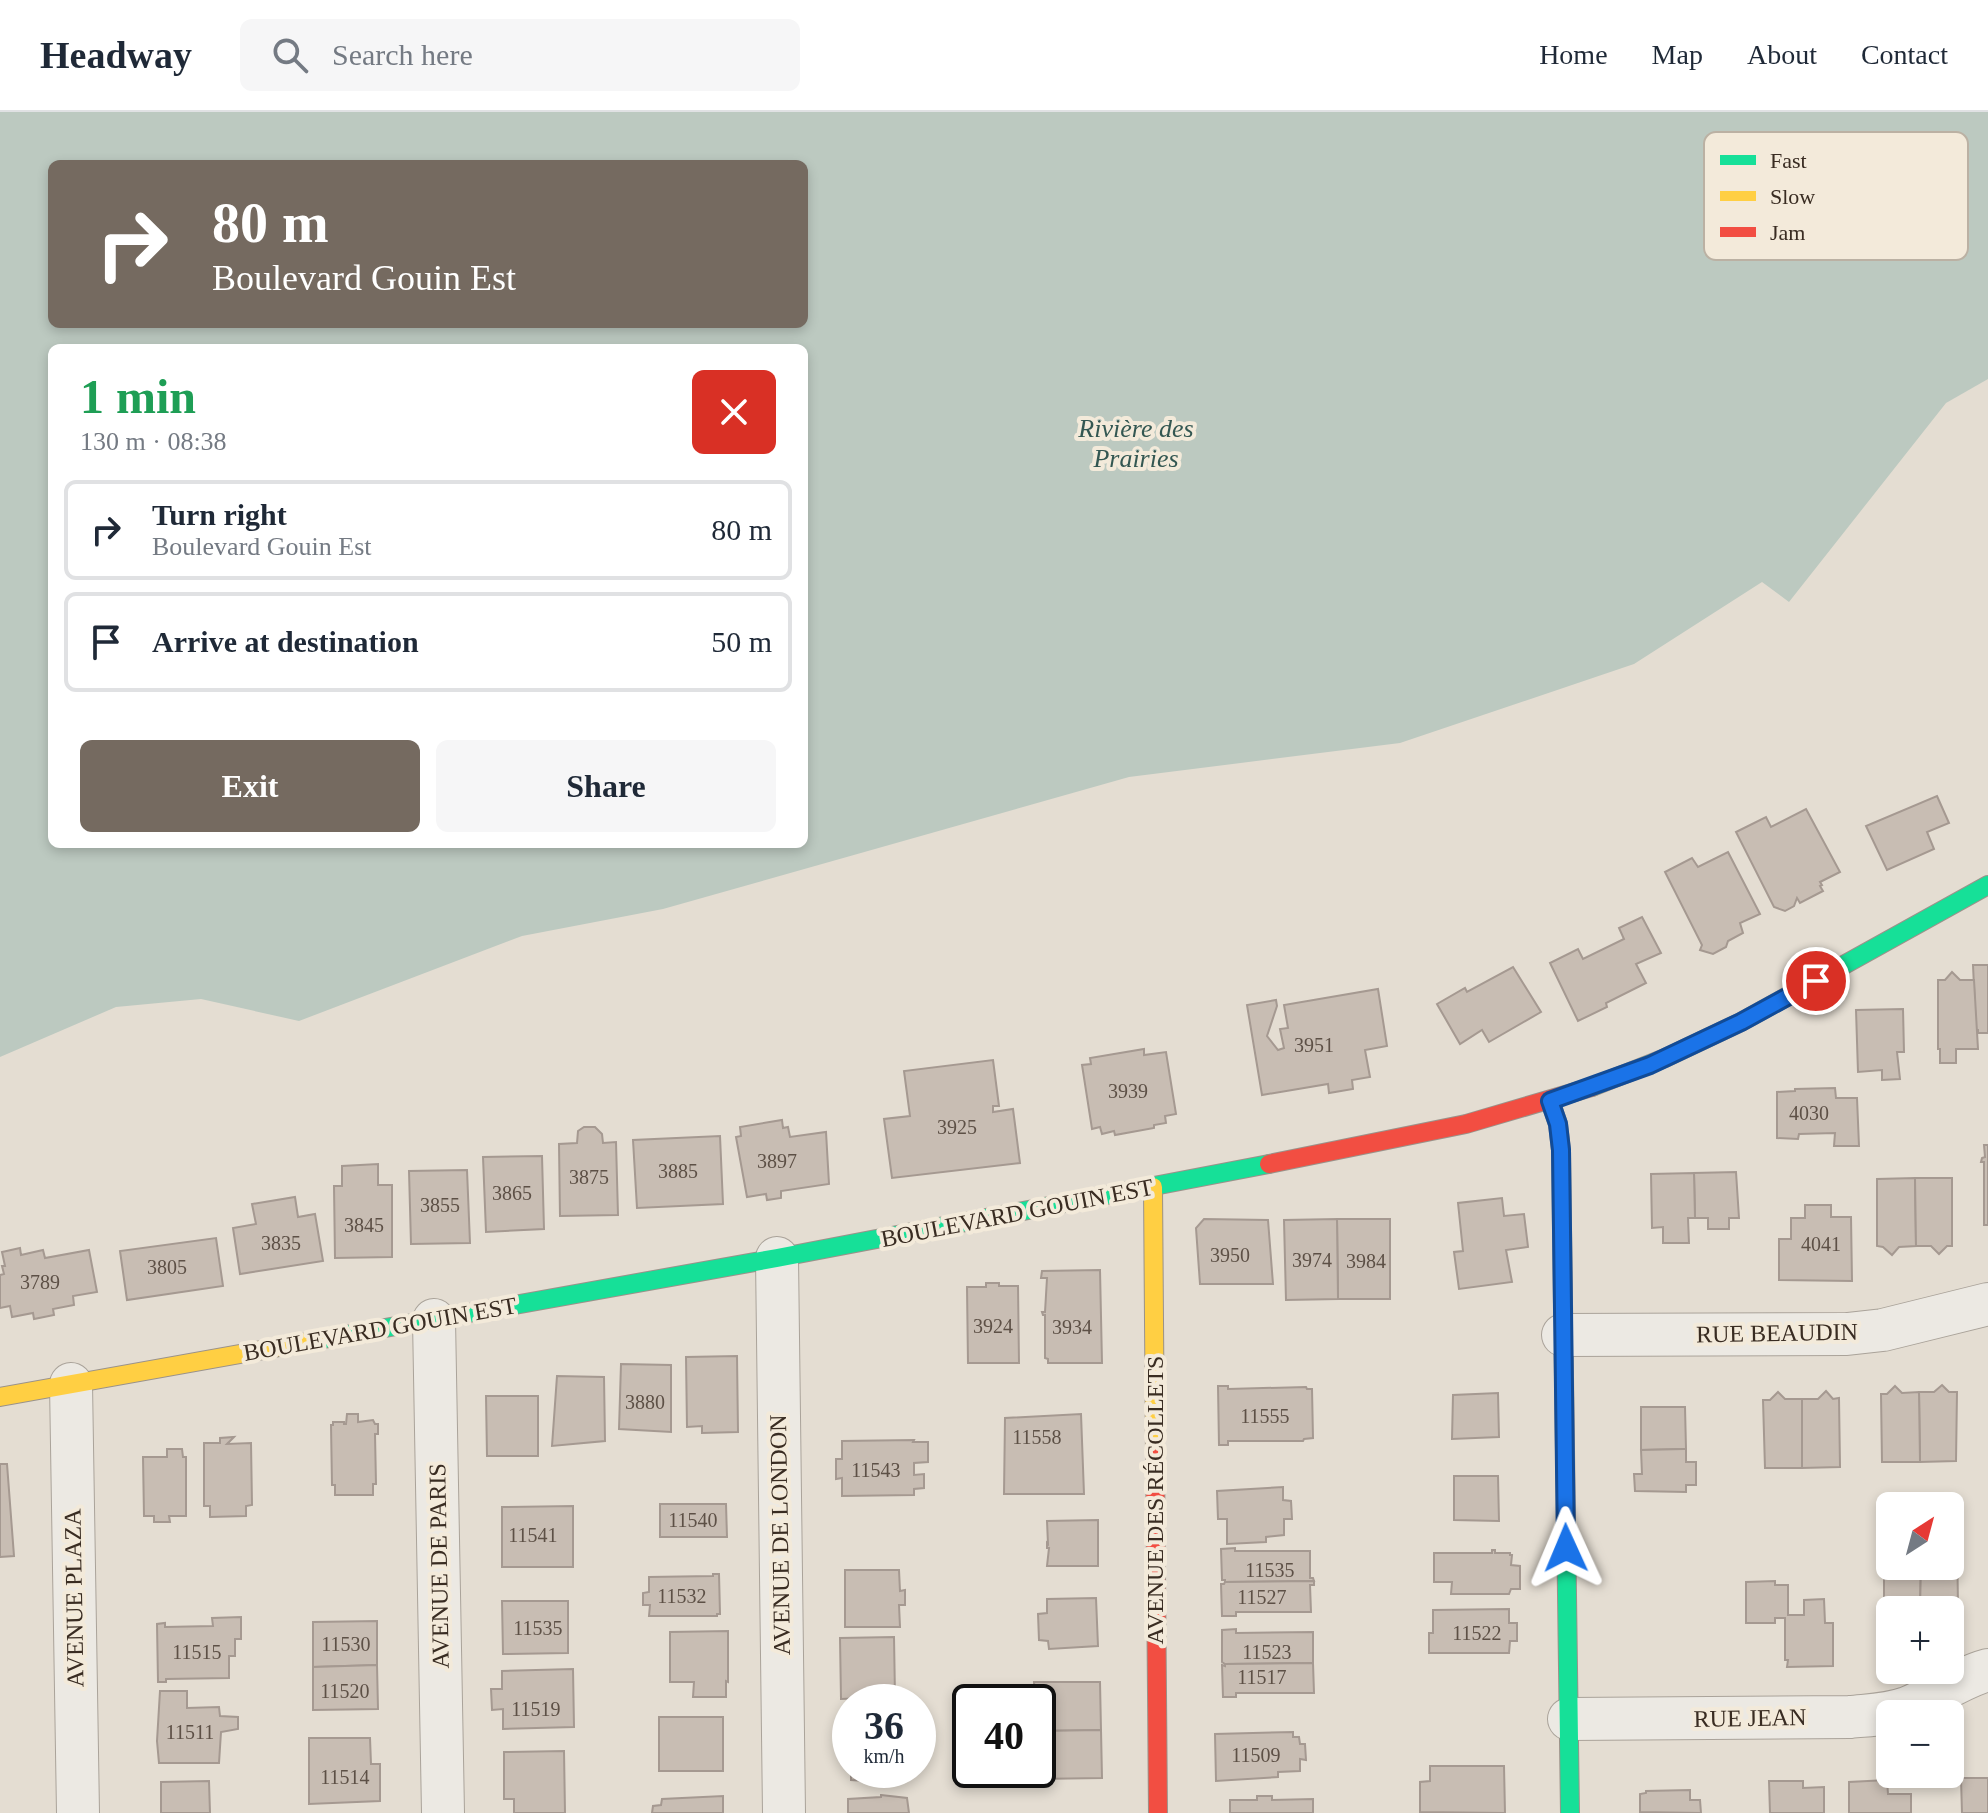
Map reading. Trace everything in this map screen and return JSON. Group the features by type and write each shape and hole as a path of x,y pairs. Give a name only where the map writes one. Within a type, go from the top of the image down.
{"street":[{"name":"BOULEVARD GOUIN EST","path":"0,1397 777,1258 1466,1124 1550,1101 1650,1065 1731,1027 1988,885"},
{"path":"1550,1101 1558,1124 1561,1150 1570,1813"},
{"name":"AVENUE DES RÉCOLLETS","path":"1153,1187 1158,1813"},
{"name":"AVENUE DE LONDON","path":"777,1258 784,1813"},
{"name":"RUE BEAUDIN","path":"1563,1335 1847,1334 1883,1330 1988,1304"},
{"name":"AVENUE DE PARIS","path":"434,1320 443,1813"},
{"name":"AVENUE PLAZA","path":"71,1384 78,1813"},
{"name":"RUE JEAN","path":"1569,1719 1864,1716 1892,1712 1988,1670"}],"water":[{"name":"Rivière des Prairies","path":"0,112 1988,112 1988,379 1946,403 1789,602 1762,582 1634,664 1400,743 1129,777 663,909 522,936 299,1021 201,999 116,1007 0,1057"}],"building":[{"path":"1937,796 1949,823 1927,832 1934,849 1887,870 1866,826"},
{"path":"1806,809 1840,872 1820,882 1823,891 1800,903 1797,898 1794,906 1785,911 1774,907 1736,832 1766,817 1771,827"},
{"path":"1728,852 1760,914 1740,923 1743,933 1713,954 1700,950 1702,945 1665,872 1692,858 1698,867"},
{"path":"1642,917 1661,953 1636,964 1646,983 1578,1021 1550,963 1578,949 1583,959 1624,939 1619,928"},
{"path":"1973,965 1988,965 1988,1033 1978,1033 1976,1030"},
{"path":"1513,967 1541,1012 1489,1042 1482,1030 1460,1044 1437,1004"},
{"path":"1952,972 1960,980 1974,980 1978,1049 1956,1049 1956,1063 1940,1063 1938,980 1945,980"},
{"path":"1378,989 1387,1046 1365,1050 1370,1077 1352,1080 1353,1089 1329,1093 1328,1084 1262,1095 1247,1005 1276,1000 1277,1006 1267,1036 1278,1050 1284,1048 1280,1029 1288,1028 1284,1005"},
{"path":"1903,1009 1904,1052 1897,1052 1900,1079 1882,1080 1882,1070 1858,1072 1856,1010"},
{"path":"1144,1049 1144,1055 1166,1052 1176,1114 1165,1116 1166,1123 1154,1125 1154,1128 1115,1135 1114,1131 1102,1134 1100,1127 1092,1129 1082,1065 1091,1064 1090,1058"},
{"path":"993,1060 999,1106 993,1106 993,1112 1013,1109 1020,1163 892,1178 884,1119 910,1116 904,1071"},
{"path":"1835,1088 1836,1098 1857,1098 1859,1146 1834,1146 1835,1133 1799,1134 1798,1139 1777,1138 1777,1092"},
{"path":"782,1120 783,1128 788,1127 790,1137 826,1132 829,1184 781,1191 781,1198 767,1200 766,1194 747,1197 736,1137 741,1136 740,1127"},
{"path":"584,1127 595,1127 602,1134 603,1143 616,1142 618,1215 560,1216 559,1144 577,1143 578,1131"},
{"path":"720,1136 723,1204 637,1208 633,1140"},
{"path":"1984,1145 1988,1145 1988,1225 1984,1225 1984,1162 1981,1162 1985,1157"},
{"path":"542,1156 544,1229 486,1232 483,1157"},
{"path":"378,1164 378,1185 392,1185 392,1257 335,1258 334,1186 342,1186 342,1166"},
{"path":"467,1170 470,1243 411,1244 409,1171"},
{"path":"1736,1172 1739,1218 1729,1218 1729,1229 1708,1229 1708,1218 1695,1218 1694,1173"},
{"path":"1694,1173 1695,1218 1688,1218 1689,1243 1663,1243 1663,1227 1652,1228 1651,1174"},
{"path":"1915,1178 1916,1246 1899,1247 1892,1255 1877,1246 1877,1179"},
{"path":"1915,1178 1952,1178 1952,1246 1947,1246 1939,1254 1931,1246 1916,1246"},
{"path":"295,1197 298,1217 315,1214 323,1261 240,1274 233,1228 256,1224 252,1204"},
{"path":"1502,1198 1504,1216 1524,1214 1528,1247 1506,1250 1512,1282 1459,1289 1454,1252 1463,1251 1458,1203"},
{"path":"1805,1205 1831,1205 1831,1217 1851,1217 1852,1281 1779,1280 1779,1239 1791,1239 1791,1218 1805,1218"},
{"path":"1204,1219 1268,1220 1273,1284 1200,1284 1196,1228"},
{"path":"1337,1219 1390,1219 1390,1299 1338,1299"},
{"path":"1337,1219 1338,1299 1286,1300 1284,1220"},
{"path":"216,1238 223,1286 127,1300 120,1251"},
{"path":"20,1248 21,1255 43,1250 45,1258 89,1250 97,1292 73,1296 74,1305 53,1309 54,1315 34,1319 33,1313 12,1317 10,1306 0,1308 0,1275 4,1274 2,1266 5,1266 2,1252"},
{"path":"1100,1270 1102,1363 1048,1363 1045,1358 1045,1315 1042,1312 1045,1312 1047,1278 1041,1278 1042,1271"},
{"path":"986,1283 1018,1286 1019,1363 968,1363 967,1287 986,1287"},
{"path":"737,1356 738,1432 702,1433 702,1426 687,1427 686,1357"},
{"path":"621,1364 671,1365 671,1432 619,1429"},
{"path":"557,1376 604,1377 605,1441 552,1446"},
{"path":"1942,1385 1949,1392 1957,1392 1956,1461 1920,1462 1919,1392 1934,1392"},
{"path":"1218,1386 1228,1386 1228,1389 1312,1389 1313,1438 1303,1441 1228,1441 1228,1445 1219,1445"},
{"path":"1895,1386 1902,1393 1919,1392 1920,1462 1882,1462 1881,1394 1887,1394"},
{"path":"1826,1391 1833,1399 1839,1398 1840,1467 1802,1468 1802,1399 1818,1399"},
{"path":"1778,1392 1785,1399 1802,1399 1802,1468 1765,1468 1763,1400 1770,1400"},
{"path":"1498,1393 1499,1437 1452,1439 1453,1395"},
{"path":"486,1396 538,1396 538,1456 487,1456"},
{"path":"1641,1407 1685,1407 1686,1449 1641,1450"},
{"path":"347,1414 358,1414 358,1422 373,1420 378,1424 373,1495 335,1495 335,1485 332,1485 331,1425 333,1422 346,1424"},
{"path":"1081,1414 1084,1494 1004,1494 1005,1418"},
{"path":"234,1437 227,1444 251,1443 252,1505 246,1506 246,1516 210,1517 210,1506 204,1506 204,1443 220,1443 220,1438"},
{"path":"842,1441 928,1442 928,1462 914,1463 914,1475 924,1474 924,1488 914,1489 914,1495 842,1496 842,1478 836,1479 836,1459 842,1459"},
{"path":"167,1449 182,1449 183,1457 186,1457 186,1516 169,1516 170,1522 154,1522 154,1516 144,1516 143,1457 167,1457"},
{"path":"1686,1449 1686,1462 1696,1462 1696,1485 1686,1485 1686,1492 1635,1491 1634,1474 1642,1474 1641,1450"},
{"path":"0,1464 7,1464 14,1556 0,1557"},
{"path":"1454,1476 1498,1476 1499,1521 1454,1520"},
{"path":"1283,1487 1283,1500 1291,1501 1292,1519 1284,1519 1284,1535 1266,1537 1266,1542 1227,1544 1227,1519 1218,1519 1217,1491"},
{"path":"660,1504 726,1504 727,1537 660,1537"},
{"path":"573,1506 573,1567 502,1567 502,1507"},
{"path":"1098,1520 1098,1566 1047,1566 1047,1521"},
{"path":"1235,1548 1235,1551 1310,1551 1310,1578 1314,1581 1225,1582 1222,1580 1221,1549"},
{"path":"1492,1550 1495,1553 1510,1553 1511,1565 1520,1566 1520,1589 1511,1589 1509,1594 1451,1594 1452,1582 1434,1582 1434,1553 1492,1553"},
{"path":"845,1570 899,1570 900,1591 905,1590 905,1605 899,1605 900,1627 845,1627"},
{"path":"719,1574 720,1614 717,1616 649,1616 650,1605 643,1605 643,1593 649,1592 649,1577"},
{"path":"1884,1580 1921,1580 1920,1596 1884,1596"},
{"path":"1921,1580 1958,1580 1958,1596 1920,1596"},
{"path":"1314,1581 1314,1585 1310,1585 1311,1612 1236,1612 1236,1616 1222,1616 1221,1584 1225,1582"},
{"path":"1775,1581 1775,1585 1788,1585 1788,1615 1804,1615 1804,1600 1824,1599 1825,1623 1833,1623 1833,1666 1787,1667 1785,1618 1775,1618 1775,1623 1746,1623 1746,1582"},
{"path":"1096,1598 1098,1646 1049,1649 1048,1641 1039,1640 1038,1614 1047,1613 1047,1599"},
{"path":"502,1601 568,1601 568,1653 503,1654"},
{"path":"1509,1609 1509,1623 1517,1623 1517,1641 1510,1641 1509,1653 1429,1653 1433,1610"},
{"path":"241,1617 241,1639 235,1639 235,1656 229,1656 229,1678 166,1679 166,1682 158,1682 157,1624 165,1623 165,1627 213,1626 212,1618"},
{"path":"377,1621 377,1665 313,1667 313,1622"},
{"path":"1236,1629 1236,1633 1313,1632 1313,1663 1225,1664 1222,1662 1222,1630"},
{"path":"728,1631 726,1697 693,1697 694,1682 670,1682 670,1632"},
{"path":"894,1637 895,1684 841,1684 840,1638"},
{"path":"1313,1663 1314,1693 1236,1693 1236,1697 1223,1697 1222,1665"},
{"path":"377,1665 378,1709 313,1710 313,1667"},
{"path":"573,1669 574,1727 503,1729 503,1709 492,1710 491,1689 502,1689 502,1671"},
{"path":"1100,1682 1101,1730 1056,1731 1056,1684 1034,1684"},
{"path":"160,1691 187,1691 187,1708 219,1707 220,1716 238,1717 238,1729 221,1732 219,1763 159,1763"},
{"path":"659,1717 723,1717 723,1771 659,1771"},
{"path":"1101,1730 1102,1778 1056,1779 1056,1731"},
{"path":"1293,1732 1293,1737 1299,1737 1300,1744 1305,1744 1306,1760 1300,1759 1300,1771 1278,1772 1278,1777 1216,1781 1215,1734"},
{"path":"309,1738 370,1738 371,1764 380,1764 380,1801 309,1804"},
{"path":"564,1751 565,1813 514,1813 514,1799 504,1799 504,1752"},
{"path":"1430,1766 1504,1766 1505,1813 1420,1812 1420,1782 1430,1781"},
{"path":"1964,1778 1988,1778 1988,1813 1962,1813"},
{"path":"209,1781 210,1813 161,1813 161,1782"},
{"path":"1769,1781 1803,1781 1803,1788 1824,1787 1824,1813 1770,1813"},
{"path":"1876,1781 1876,1788 1888,1788 1888,1794 1911,1794 1911,1813 1849,1813 1849,1782"},
{"path":"1690,1790 1690,1800 1700,1800 1701,1813 1640,1812 1640,1794 1646,1791"},
{"path":"881,1795 907,1798 909,1813 848,1813 848,1799"},
{"path":"723,1796 723,1813 652,1813 653,1806 661,1805 662,1799"},
{"path":"1257,1796 1272,1796 1272,1800 1313,1799 1313,1813 1230,1813 1230,1800 1257,1800"}],"traffic: fast":[{"path":"1592,1087 1665,1058 1741,1022 1988,885"},
{"path":"318,1340 777,1258 1269,1164"},
{"path":"1563,1304 1570,1813"}],"traffic: slow":[{"path":"1153,1187 1155,1454"},
{"path":"0,1397 318,1340"}],"traffic: jam":[{"path":"1269,1164 1466,1124 1592,1087"},
{"path":"1550,1101 1558,1124 1561,1150 1563,1304"},
{"path":"1155,1454 1158,1813"}],"route":[{"path":"1566,1548 1561,1150 1558,1124 1550,1101 1650,1065 1701,1042 1816,981"}]}
